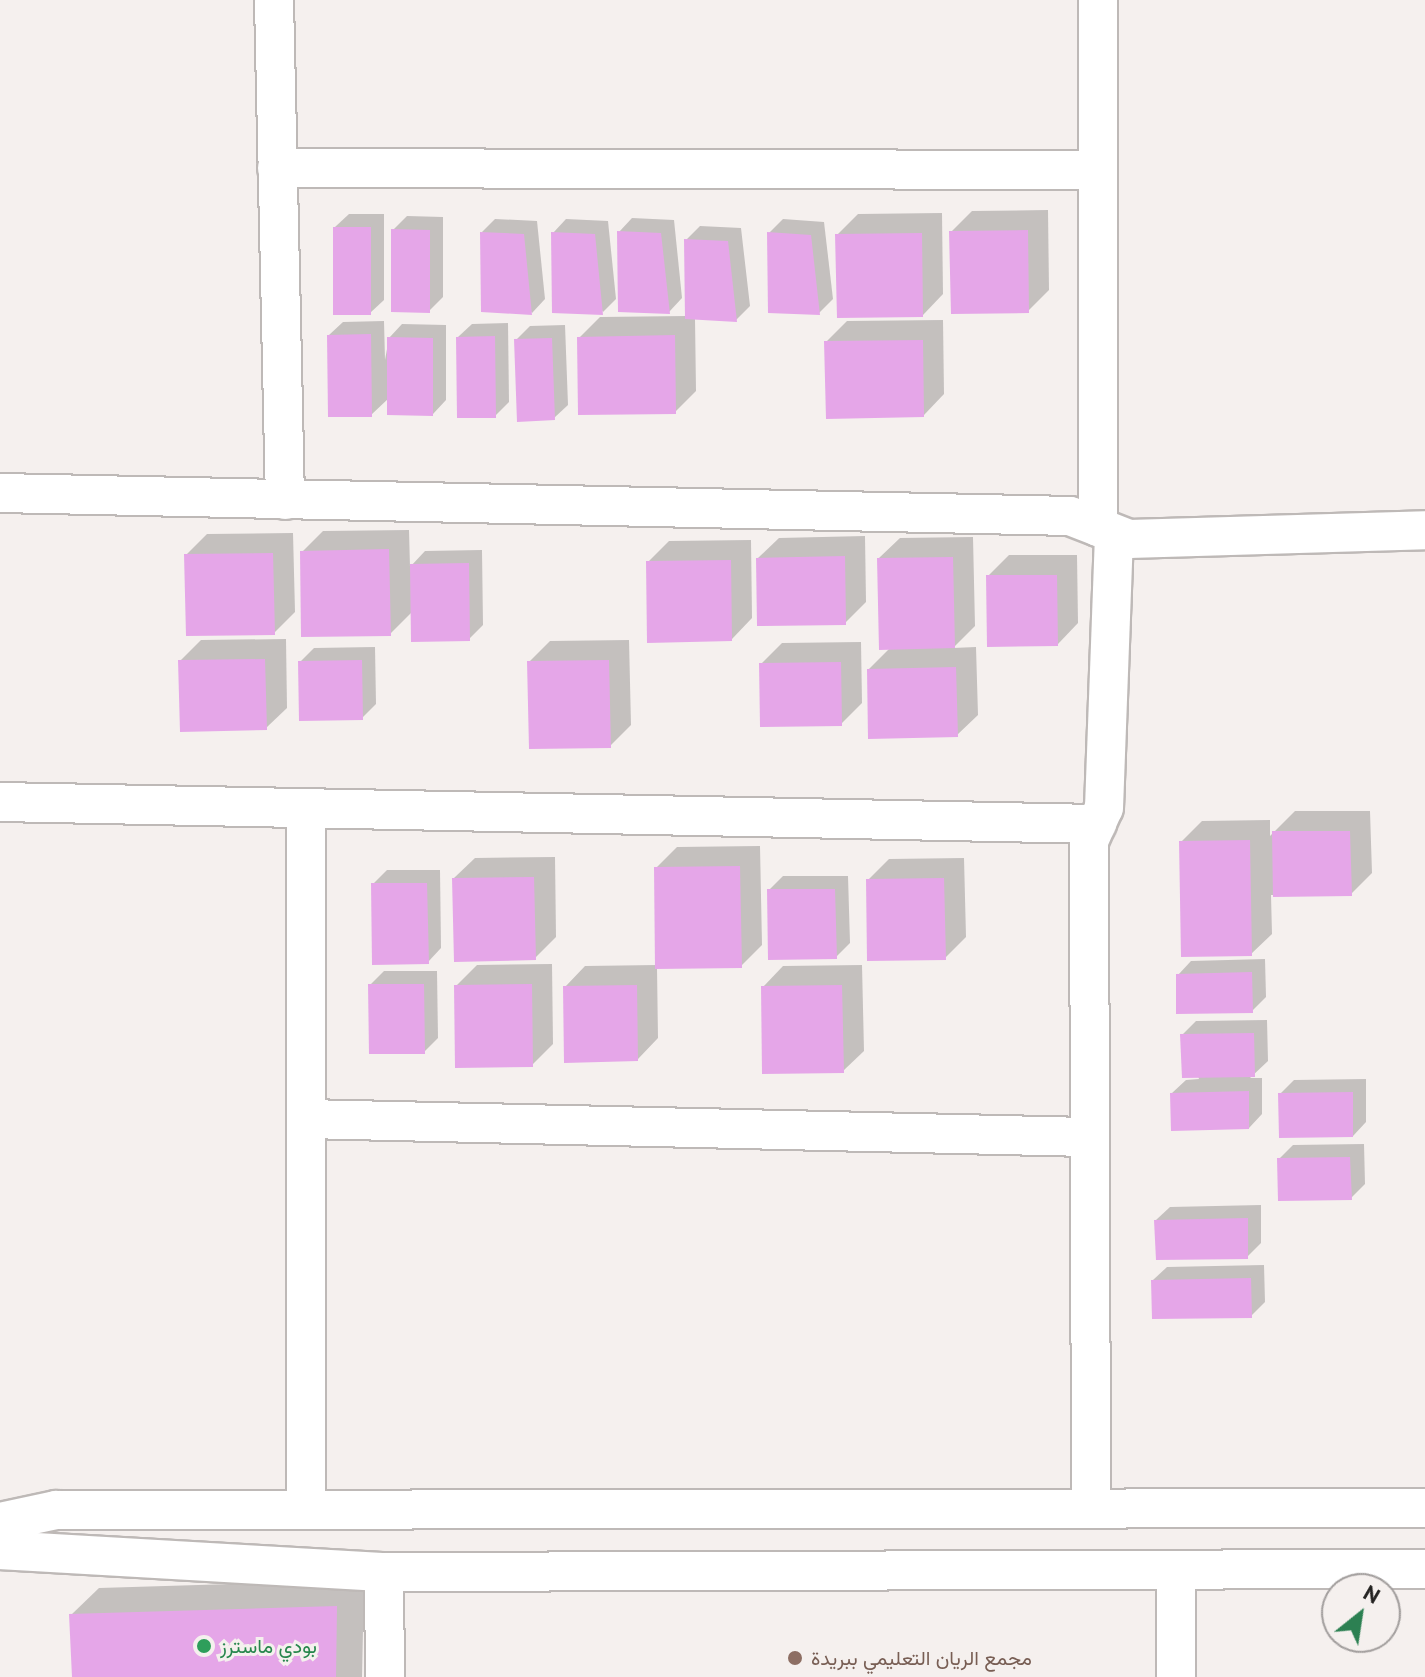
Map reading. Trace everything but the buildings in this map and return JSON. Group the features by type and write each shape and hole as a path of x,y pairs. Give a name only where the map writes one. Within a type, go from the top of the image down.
{"street":[{"path":"274,0 285,500"},
{"path":"1091,1507 1089,841 1104,808 1106,530 1098,170 1098,0"},
{"path":"277,168 1098,170"},
{"path":"0,493 1070,516 1106,530 1425,530"},
{"path":"0,802 1097,824"},
{"path":"306,809 306,1510"},
{"path":"306,1119 1090,1137"},
{"path":"0,1522 56,1510 1425,1508"},
{"path":"0,1550 384,1572 1176,1573 1425,1569"},
{"path":"384,1572 385,1677"},
{"path":"1176,1573 1176,1677"}],"place":[{"name":"بودي ماسترز","path":"204,1646"},
{"name":"مجمع الريان التعليمي ببريدة","path":"795,1658"}]}
